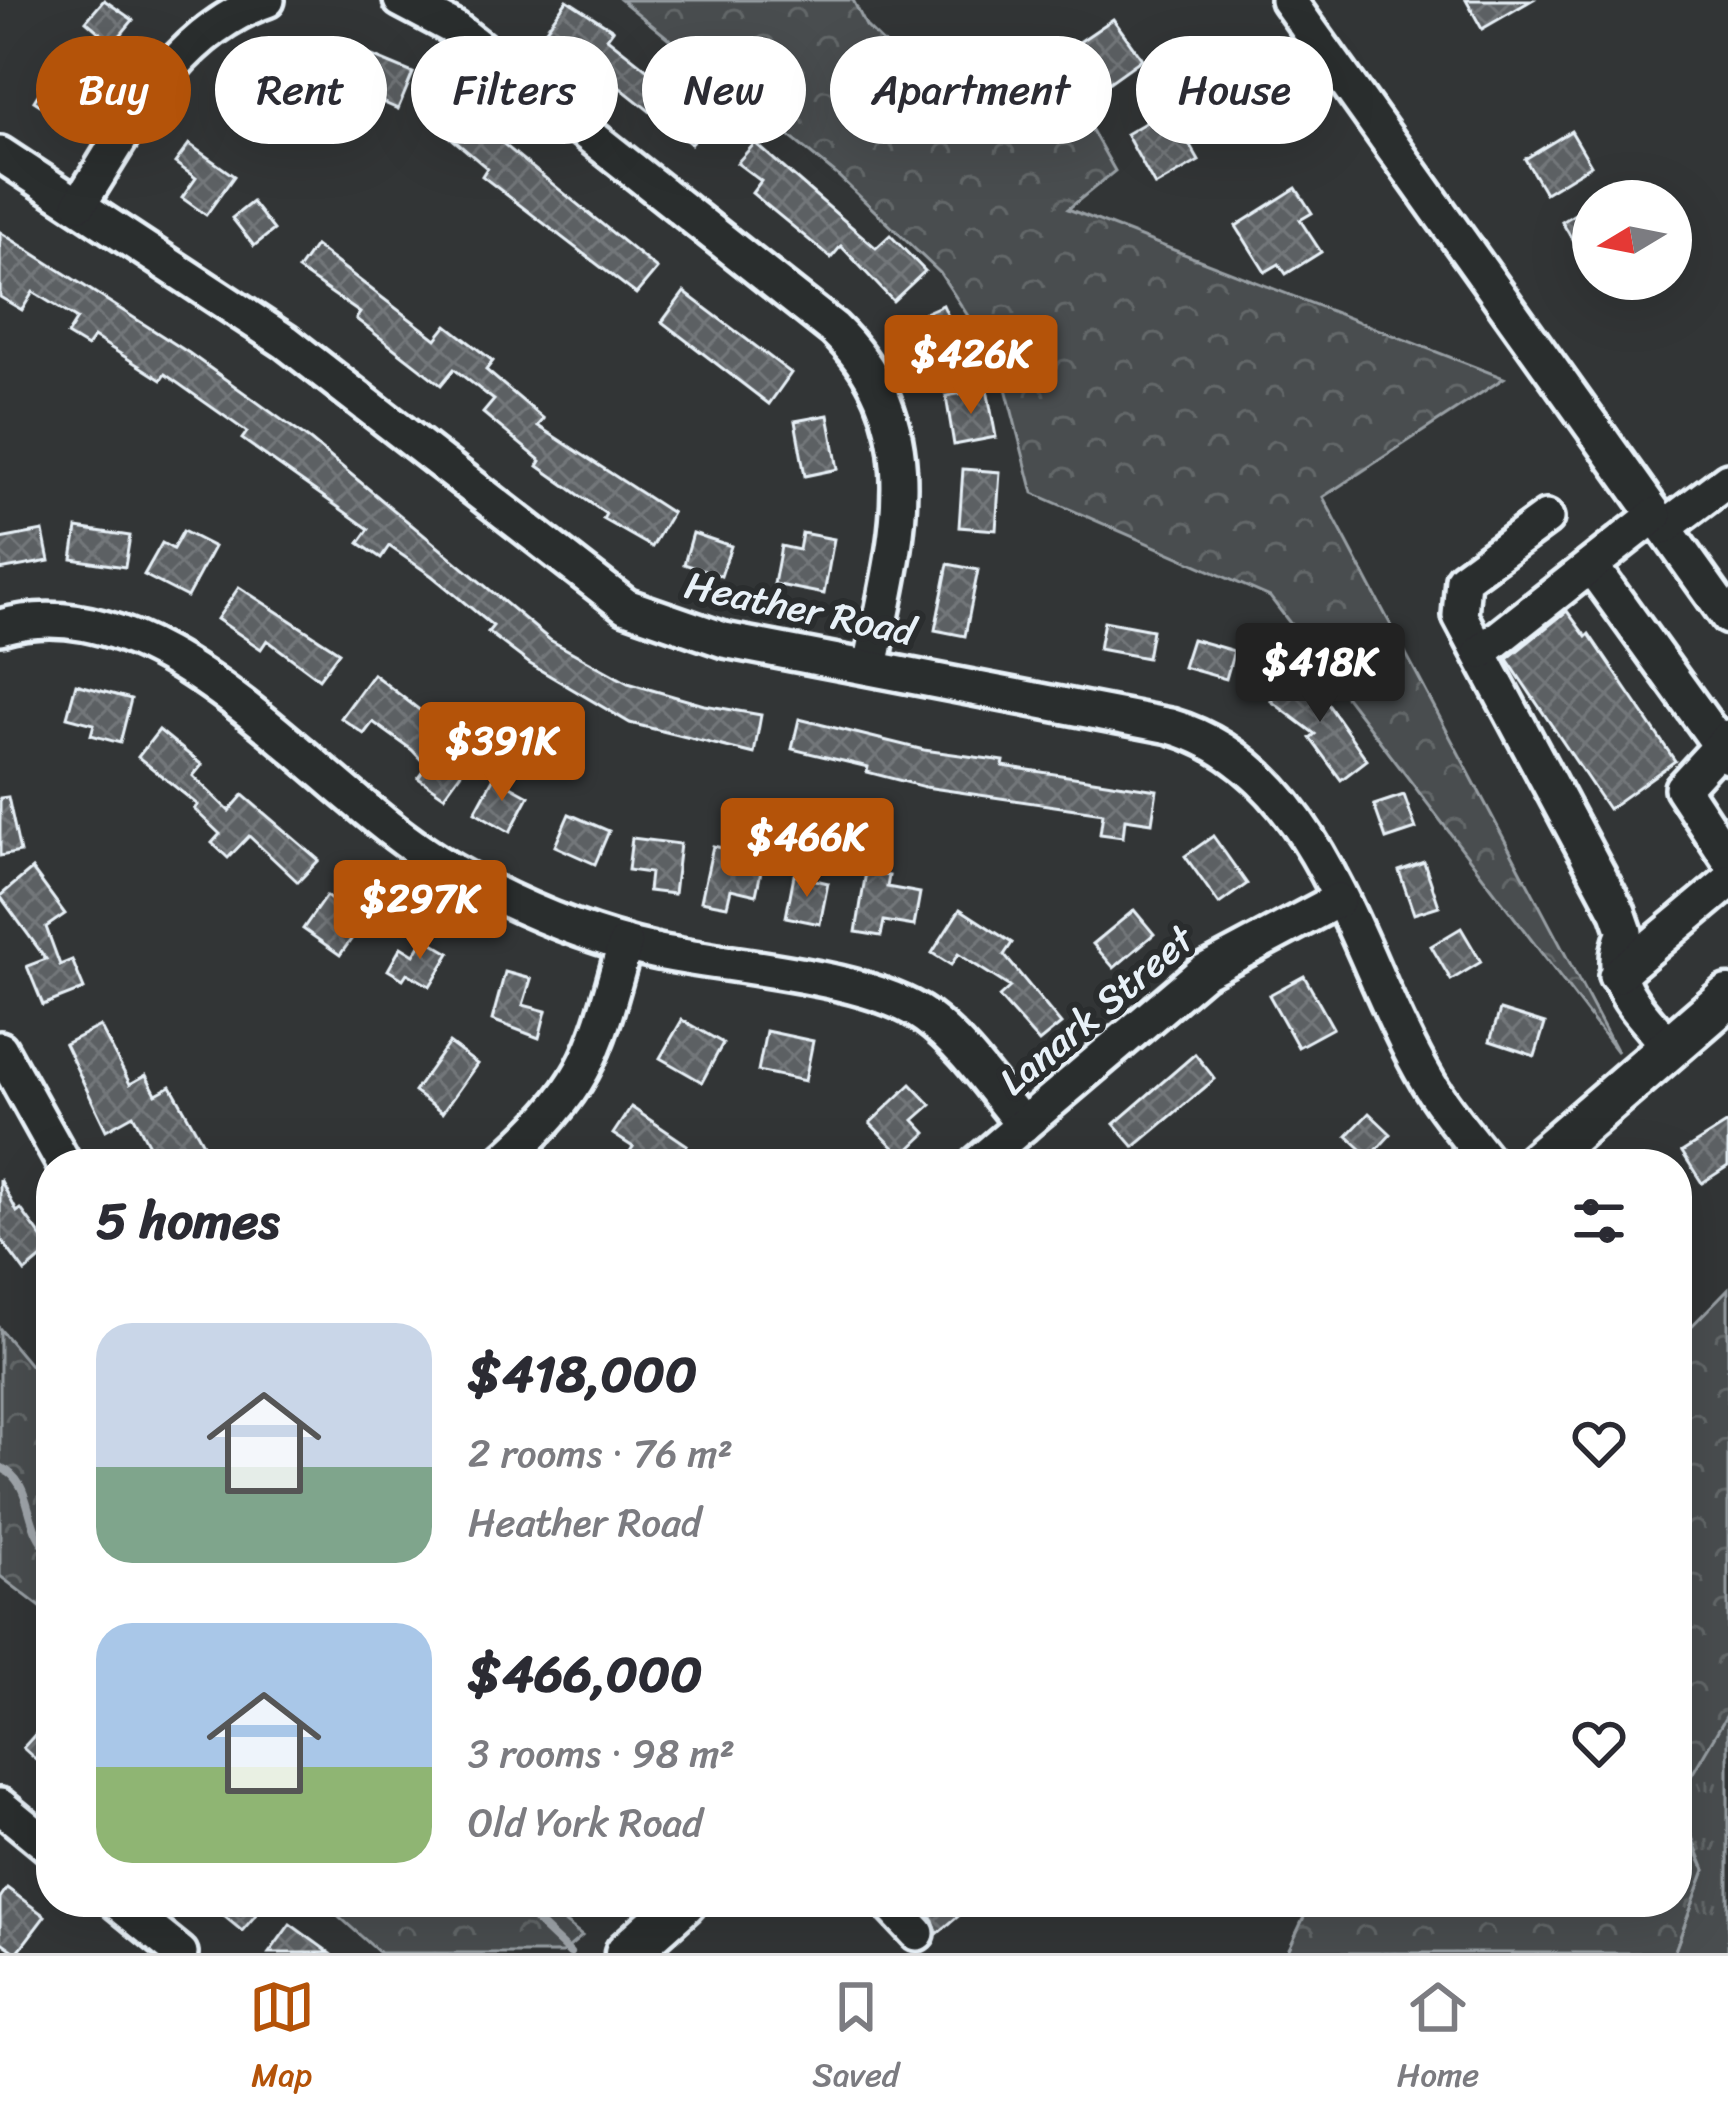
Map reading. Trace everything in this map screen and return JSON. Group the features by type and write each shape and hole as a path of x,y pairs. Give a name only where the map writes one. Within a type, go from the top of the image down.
{"main road":[{"path":"1551,1149 1669,1047 1721,1011"},
{"path":"627,1953 667,1917"}],"street":[{"path":"80,203 188,48 229,18 267,0"},
{"path":"401,0 454,28 834,329 863,362 885,404 902,489 871,667"},
{"path":"1288,0 1728,617"},
{"name":"Heather Road","path":"0,154 304,355 626,606 724,640 1204,736 1258,772 1306,838 1466,1149"},
{"path":"1481,652 1591,566 1728,480"},
{"path":"1546,518 1463,579 1460,616 1618,912 1625,932 1614,957 1616,976 1669,1047"},
{"path":"1591,566 1726,747 1682,788 1728,858"},
{"path":"0,627 63,617 149,641 192,669 413,848 532,911 625,944 851,988 904,1004 925,1016 962,1052 1023,1125"},
{"path":"1616,976 1728,882"},
{"name":"Lanark Street","path":"995,1149 1203,972 1338,900"},
{"path":"518,1149 576,1087 596,1044 625,944"},
{"path":"0,1049 56,1149"},
{"path":"0,1806 36,1836"},
{"path":"136,1917 180,1953"},
{"path":"903,1917 917,1933"}],"green space":[{"path":"621,0 853,0 876,36 830,36 830,144 1100,144 1115,171 1068,209 1504,378 1323,497 1617,1052 1270,597 1033,493 1000,365 940,273 799,144 806,144 806,36 665,36"},
{"path":"1728,1289 1728,1713 1692,1774 1692,1326"},
{"path":"0,1329 36,1372 36,1604 0,1576"},
{"path":"1728,1712 1728,1953 1674,1953 1687,1917 1692,1917 1705,1870 1692,1837 1692,1773"},
{"path":"1692,1842 1705,1870 1692,1905"},
{"path":"340,1917 558,1917 582,1936 562,1953 380,1953"},
{"path":"1304,1917 1687,1917 1674,1953 1287,1953"}],"building":[{"path":"104,0 133,20 120,36 104,36 86,21"},
{"path":"567,0 613,30 608,36 555,36 546,29"},
{"path":"1466,0 1532,0 1482,29"},
{"path":"1113,19 1136,51 1136,63 1112,80 1112,36 1088,36"},
{"path":"618,47 642,65 642,105 618,86"},
{"path":"387,62 411,72 398,109 387,104"},
{"path":"1136,128 1136,144 1189,144 1199,161 1155,186 1126,134"},
{"path":"1571,131 1591,165 1545,193 1525,159"},
{"path":"189,144 234,176 206,215 182,198 196,178 175,163"},
{"path":"458,144 503,144 657,269 636,294 482,176 487,168"},
{"path":"756,144 876,248 890,235 925,271 893,301 841,246 831,258 752,193 761,181 737,163"},
{"path":"1296,188 1312,213 1300,220 1321,252 1286,274 1279,264 1265,272 1236,226"},
{"path":"252,202 274,230 254,246 232,218"},
{"path":"1572,216 1572,239 1562,222"},
{"path":"0,232 189,353 311,441 550,640 628,683 704,705 761,715 754,754 630,723 530,664 488,632 493,626 432,576 389,546 381,558 359,543 369,529 242,439 247,432 165,374 161,380 94,337 87,347 67,335 77,319 33,292 22,310 0,297"},
{"path":"315,246 436,339 447,325 493,361 486,370 544,419 538,426 672,513 652,547 603,519 606,514 538,466 541,461 483,413 494,400 454,369 441,385 356,319 360,313 298,270"},
{"path":"684,292 791,373 769,404 662,322"},
{"path":"943,305 967,358 935,372 911,319"},
{"path":"987,389 996,437 954,445 946,396"},
{"path":"828,415 838,469 805,476 795,421"},
{"path":"963,469 1000,472 996,530 959,527"},
{"path":"77,528 130,536 125,567 72,559"},
{"path":"43,531 49,561 0,570 0,539"},
{"path":"183,531 214,547 187,597 144,575 162,543 173,549"},
{"path":"693,533 731,546 721,576 684,564"},
{"path":"802,533 834,539 824,594 774,584 781,546 799,550"},
{"path":"948,564 978,570 965,636 935,630"},
{"path":"239,587 339,652 319,679 267,640 261,649 217,619"},
{"path":"1567,611 1586,637 1589,634 1675,761 1608,809 1507,659"},
{"path":"1104,621 1152,630 1147,658 1099,649"},
{"path":"1192,639 1234,651 1226,679 1183,667"},
{"path":"1292,672 1320,693 1367,760 1341,780 1310,738 1315,734 1271,701"},
{"path":"373,674 475,753 444,796 418,778 427,766 412,750 373,722 364,734 341,718"},
{"path":"76,684 131,699 120,743 91,735 94,724 67,717"},
{"path":"799,719 924,750 1004,761 1003,766 1157,790 1152,823 1125,819 1123,837 1100,834 1103,813 925,787 867,772 868,767 792,749"},
{"path":"159,730 202,765 193,776 229,811 243,795 319,860 298,882 249,836 228,858 212,843 220,834 194,809 198,805 138,757"},
{"path":"494,777 529,796 510,832 475,812"},
{"path":"1404,795 1416,829 1386,839 1374,805"},
{"path":"8,797 20,852 0,856 0,798"},
{"path":"569,814 609,831 595,864 555,846"},
{"path":"1213,836 1247,884 1219,904 1185,856"},
{"path":"632,838 680,844 674,894 648,891 650,873 628,870"},
{"path":"713,846 764,857 756,895 731,889 727,906 701,901"},
{"path":"1424,862 1439,906 1414,914 1399,871"},
{"path":"32,869 65,914 46,927 60,965 72,960 84,989 43,1005 27,966 46,959 0,896"},
{"path":"866,872 889,876 887,887 920,893 914,926 884,921 881,936 856,932"},
{"path":"794,875 828,883 820,924 786,917"},
{"path":"326,896 363,923 340,955 303,929"},
{"path":"960,909 1012,943 1004,955 1061,1024 1039,1042 999,997 1010,987 958,954 951,965 932,953"},
{"path":"1134,910 1154,934 1114,968 1093,944"},
{"path":"1461,928 1481,962 1451,980 1431,946"},
{"path":"424,938 450,953 430,986 407,973 403,979 388,970 401,947 414,955"},
{"path":"505,972 531,979 523,1005 546,1011 539,1038 492,1020"},
{"path":"1304,976 1333,1028 1298,1047 1269,995"},
{"path":"1500,1010 1545,1024 1535,1056 1490,1041"},
{"path":"682,1020 723,1043 702,1082 660,1058"},
{"path":"100,1026 130,1084 146,1075 156,1094 171,1086 206,1149 151,1149 133,1115 106,1130 65,1044"},
{"path":"766,1031 813,1041 805,1081 758,1071"},
{"path":"449,1043 477,1064 442,1113 414,1092"},
{"path":"1195,1054 1215,1079 1134,1147 1114,1124"},
{"path":"911,1084 931,1105 914,1120 926,1133 909,1149 895,1149 870,1123"},
{"path":"631,1107 687,1145 684,1149 632,1149 613,1134"},
{"path":"1369,1113 1391,1134 1377,1149 1361,1149 1347,1136"},
{"path":"1728,1123 1728,1166 1702,1183 1692,1168 1692,1149 1687,1149"},
{"path":"0,1179 17,1212 21,1209 36,1230 36,1263 25,1272 0,1238"},
{"path":"36,1734 36,1760 23,1748"},
{"path":"7,1888 36,1909 36,1917 44,1917 17,1953 0,1941 0,1898"},
{"path":"225,1917 254,1917 242,1931"},
{"path":"930,1917 957,1917 937,1934"},
{"path":"290,1924 330,1953 269,1953"}],"waterway":[{"path":"0,1467 19,1484 36,1531"},
{"path":"532,1917 570,1953"}]}
